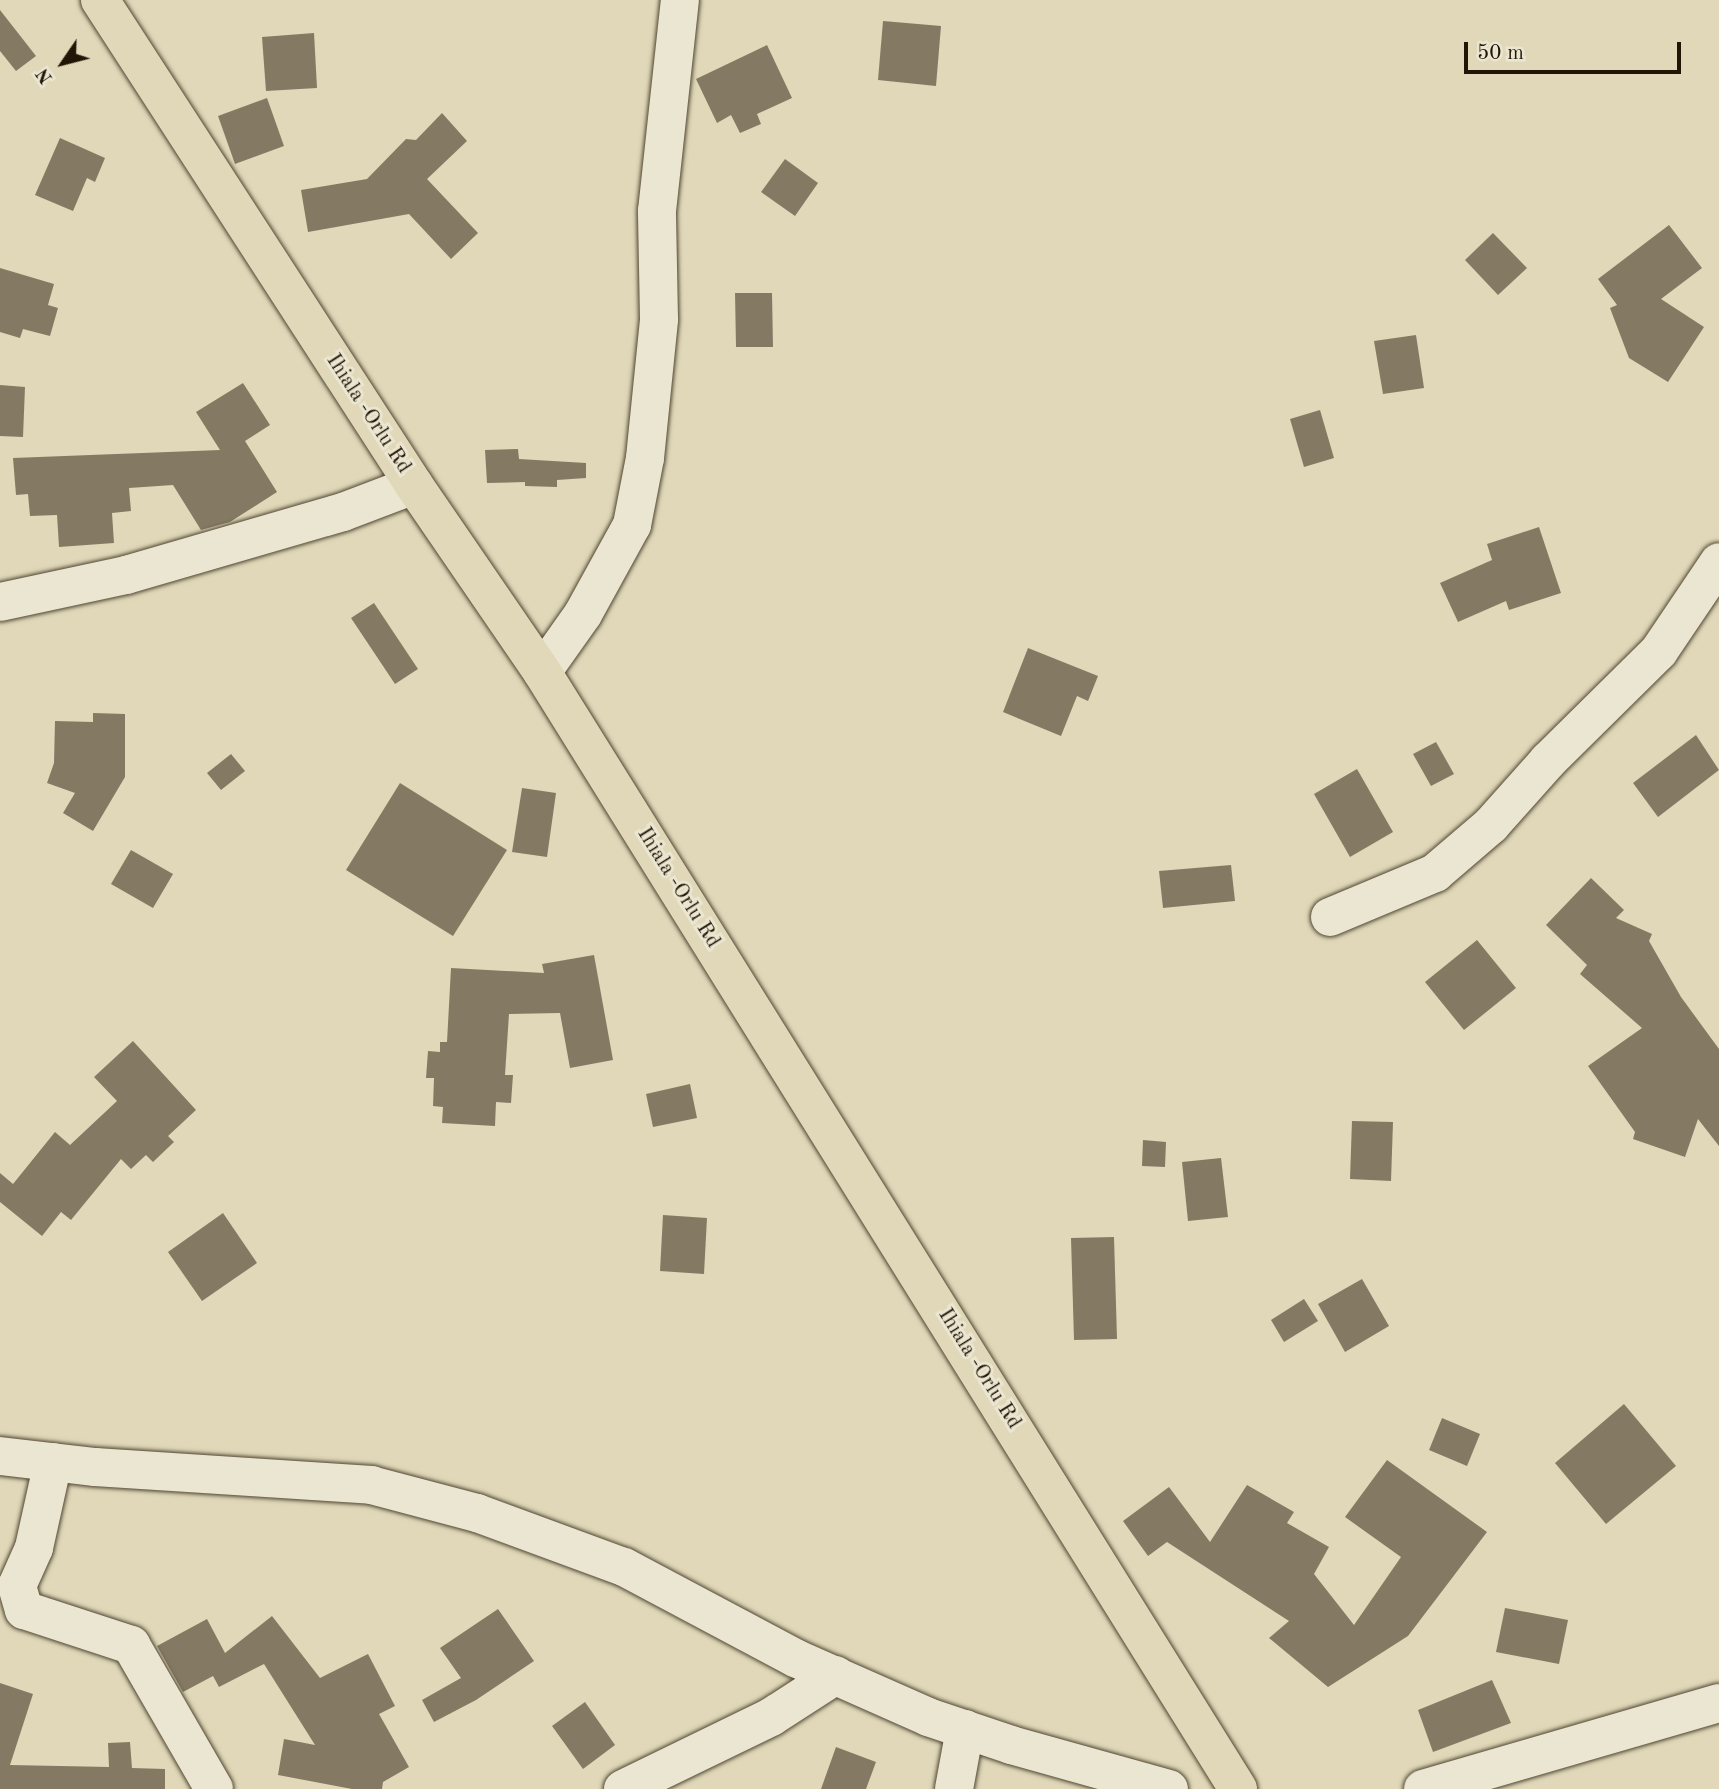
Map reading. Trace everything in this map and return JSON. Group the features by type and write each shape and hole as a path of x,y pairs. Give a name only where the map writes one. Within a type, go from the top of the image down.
{"main road":[{"name":"Ihiala -Orlu Rd","path":"100,0 414,485 542,672 1238,1789"}],"street":[{"path":"542,672 591,602 632,525 645,458 659,319 657,211 680,0"},
{"path":"0,603 126,575 343,512 414,485"},
{"path":"1330,917 1435,873 1491,825 1548,761 1659,651 1719,562"},
{"path":"0,1456 371,1485 477,1513 624,1567 836,1675 965,1729 1168,1789"},
{"path":"53,1462 34,1548 17,1586 24,1610 131,1645 214,1789"},
{"path":"623,1789 772,1717 836,1675"},
{"path":"1423,1789 1719,1703"},
{"path":"954,1789 965,1729"}],"building":[{"path":"0,10 36,56 16,71 0,51"},
{"path":"883,21 941,26 936,86 878,80"},
{"path":"314,33 317,88 266,91 262,37"},
{"path":"767,45 792,98 757,114 761,124 740,133 731,115 717,123 696,79"},
{"path":"267,98 284,146 235,164 218,116"},
{"path":"442,113 467,141 427,179 478,233 451,259 409,214 308,232 301,190 367,179 406,139 416,140"},
{"path":"60,138 105,158 95,182 87,178 73,211 35,195"},
{"path":"785,159 818,183 795,216 761,192"},
{"path":"1669,225 1702,268 1661,299 1704,327 1668,382 1629,358 1610,308 1617,305 1598,279"},
{"path":"1493,233 1527,268 1498,295 1465,260"},
{"path":"0,268 54,284 48,305 58,308 50,336 23,329 20,338 0,332"},
{"path":"735,293 772,293 773,347 736,347"},
{"path":"1416,335 1424,388 1383,394 1374,341"},
{"path":"243,383 270,425 245,441 277,492 230,522 201,530 173,485 129,488 131,511 112,513 114,543 59,547 57,515 30,516 28,494 16,495 13,458 220,450 196,412"},
{"path":"0,385 25,387 23,437 0,436"},
{"path":"1320,410 1334,458 1304,467 1290,419"},
{"path":"518,449 519,459 586,463 586,478 557,480 557,487 525,486 525,482 487,483 485,450"},
{"path":"1539,527 1561,593 1509,610 1506,601 1458,622 1440,583 1492,560 1487,544"},
{"path":"374,603 418,669 395,684 351,618"},
{"path":"1028,648 1098,676 1088,701 1077,696 1061,736 1003,712"},
{"path":"93,713 125,714 125,777 93,831 63,813 75,793 47,783 54,763 55,721 93,722"},
{"path":"1696,735 1719,770 1658,817 1633,783"},
{"path":"1436,742 1454,774 1431,786 1413,754"},
{"path":"231,754 245,771 221,790 207,773"},
{"path":"1357,769 1393,832 1350,857 1314,794"},
{"path":"400,783 507,850 453,936 346,870"},
{"path":"522,788 556,793 547,857 512,852"},
{"path":"131,850 173,874 153,908 111,884"},
{"path":"1231,865 1235,901 1163,908 1159,871"},
{"path":"1591,878 1624,910 1616,918 1652,934 1649,941 1681,997 1719,1049 1719,1146 1698,1119 1685,1157 1633,1139 1635,1132 1588,1066 1642,1028 1580,974 1587,965 1546,925"},
{"path":"1477,940 1516,988 1464,1030 1425,982"},
{"path":"594,955 613,1060 570,1068 560,1013 509,1014 505,1075 513,1075 511,1103 496,1102 495,1126 442,1123 443,1107 433,1106 434,1078 426,1078 428,1051 440,1052 440,1042 447,1042 451,968 544,973 542,964"},
{"path":"133,1041 196,1110 168,1136 174,1142 153,1162 146,1155 131,1169 121,1159 71,1220 61,1212 42,1236 0,1202 0,1173 13,1184 55,1132 70,1145 117,1101 94,1077"},
{"path":"690,1084 697,1118 653,1127 646,1094"},
{"path":"1352,1121 1393,1122 1391,1181 1350,1179"},
{"path":"1143,1140 1166,1142 1165,1167 1142,1166"},
{"path":"1221,1158 1228,1217 1188,1221 1182,1162"},
{"path":"223,1213 257,1263 202,1301 168,1252"},
{"path":"663,1215 707,1218 704,1274 660,1271"},
{"path":"1114,1237 1117,1339 1074,1340 1071,1238"},
{"path":"1362,1279 1389,1326 1345,1352 1318,1304"},
{"path":"1304,1299 1318,1321 1284,1342 1271,1320"},
{"path":"1624,1404 1676,1466 1606,1524 1555,1463"},
{"path":"1442,1418 1480,1434 1467,1466 1429,1450"},
{"path":"1387,1460 1487,1532 1408,1636 1328,1687 1269,1638 1289,1621 1167,1542 1148,1556 1123,1521 1169,1487 1210,1542 1247,1485 1294,1512 1287,1523 1329,1547 1314,1574 1354,1625 1401,1557 1345,1517"},
{"path":"1505,1608 1568,1620 1559,1664 1496,1652"},
{"path":"498,1609 534,1661 476,1700 434,1722 422,1700 461,1678 440,1648"},
{"path":"272,1616 320,1678 368,1654 395,1706 379,1714 409,1767 383,1782 382,1789 352,1789 278,1775 284,1739 315,1745 264,1664 219,1687 213,1676 183,1692 157,1646 207,1619 225,1653"},
{"path":"1492,1680 1511,1723 1433,1752 1418,1710"},
{"path":"0,1683 33,1694 10,1765 109,1767 108,1743 130,1742 132,1768 165,1769 165,1789 0,1789"},
{"path":"585,1702 615,1745 583,1769 552,1726"},
{"path":"836,1747 876,1762 866,1789 821,1789"}]}
